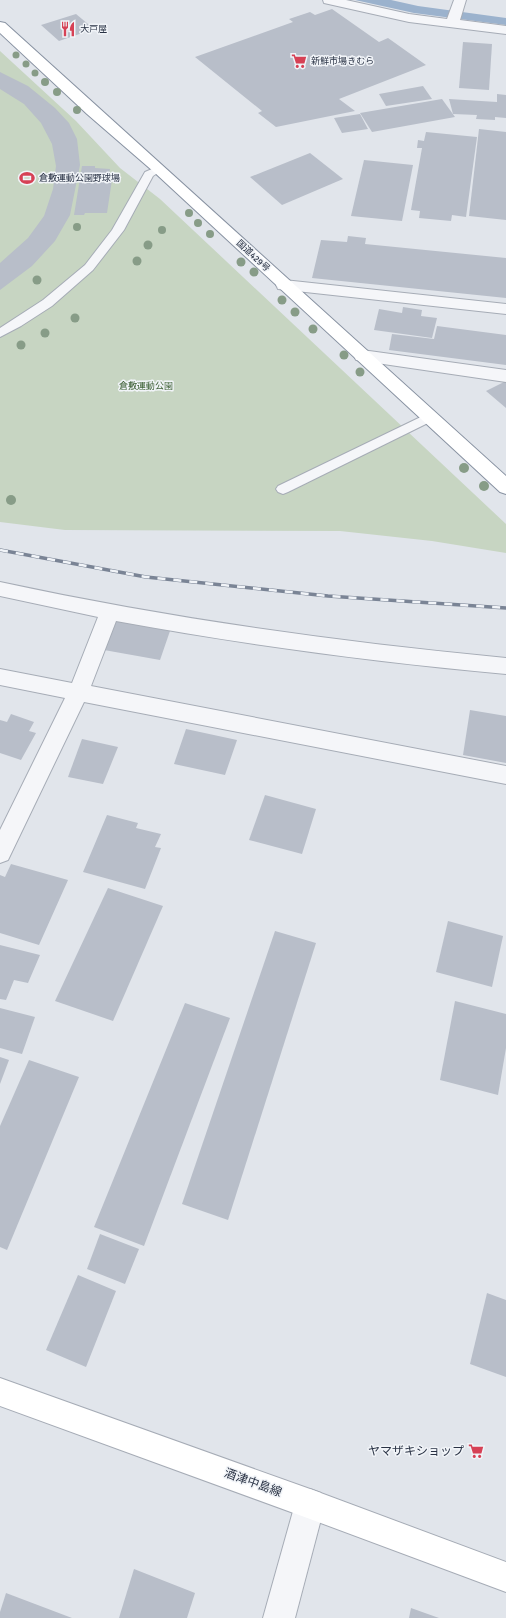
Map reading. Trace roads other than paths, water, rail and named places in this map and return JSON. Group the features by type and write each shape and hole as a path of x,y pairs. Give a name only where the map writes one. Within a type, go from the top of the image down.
{"main road":[{"name":"国道429号","path":"0,26 92,111 159,169 506,487"},
{"name":"酒津中島線","path":"0,1392 310,1504 506,1577"}],"street":[{"path":"329,0 409,18 455,13 506,30"},
{"path":"284,285 506,309"},
{"path":"362,356 506,376"},
{"path":"0,589 110,612 286,641 444,661 506,666"},
{"path":"0,853 78,692 110,612"},
{"path":"0,677 506,775"},
{"path":"279,1618 310,1504"}],"lane":[{"path":"0,333 28,318 71,286 92,266 114,237 149,174 159,169"},
{"path":"283,489 429,417"}],"water":[{"path":"355,0 391,0 418,6 506,18 506,25 414,13"}],"railway":[{"path":"0,550 146,577 328,596 506,608"}],"place":[{"name":"大戸屋","path":"68,29"},
{"name":"新鮮市場きむら","path":"299,61"},
{"name":"倉敷運動公園野球場","path":"27,178"},
{"name":"ヤマザキショップ","path":"476,1451"}],"park label":[{"name":"倉敷運動公園","path":"146,386"}]}
